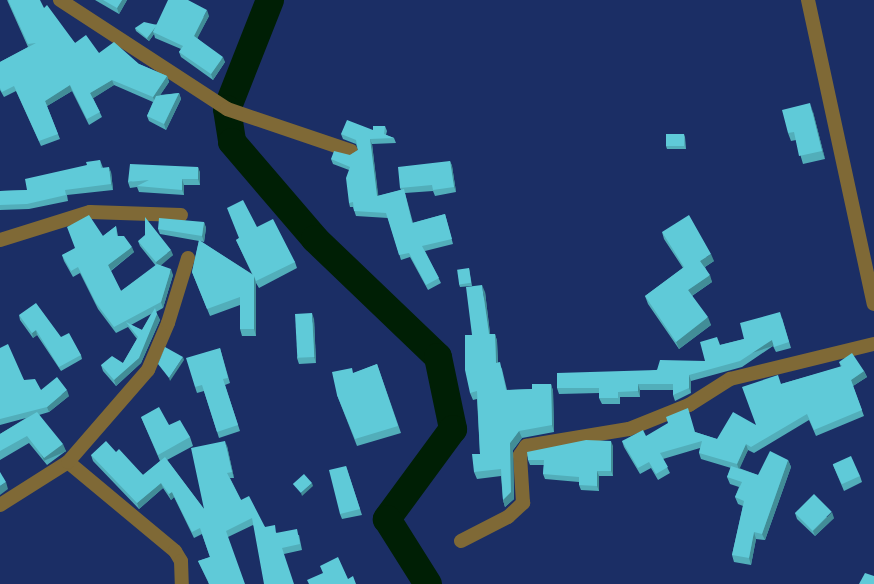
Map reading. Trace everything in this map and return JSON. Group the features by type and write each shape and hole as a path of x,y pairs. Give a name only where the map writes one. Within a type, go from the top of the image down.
{"street":[{"path":"60,0 227,109 351,151"},
{"path":"808,0 874,304"},
{"path":"0,240 90,212 180,215"},
{"path":"0,505 68,462 148,370 168,323 188,258"},
{"path":"461,541 508,517 523,503 520,455 526,446 629,429 689,405 730,379 874,344"},
{"path":"68,462 175,551 181,561 182,584"}],"building":[{"path":"8,0 40,0 44,8 47,5 75,43 86,35 99,53 114,42 139,64 167,76 153,97 112,80 90,93 100,112 87,119 70,85 45,101 58,134 39,141 14,86 2,92 0,88 0,62 36,43 28,44"},
{"path":"103,0 122,0 117,8"},
{"path":"168,0 188,0 207,10 194,36 223,57 211,74 179,52 183,46 153,32"},
{"path":"144,22 157,25 147,38 135,28"},
{"path":"179,93 164,124 147,116 156,96"},
{"path":"810,103 822,151 799,156 794,132 788,133 782,110"},
{"path":"347,120 373,130 373,126 385,126 384,134 394,138 370,139 377,196 404,189 412,223 445,214 452,239 422,246 439,278 426,285 409,253 399,255 386,213 354,211 353,202 349,203 346,178 350,167 331,159 334,151 350,155 358,150 356,140 341,134"},
{"path":"666,134 684,134 684,146 666,146"},
{"path":"100,160 101,168 109,167 111,184 65,190 66,195 27,204 0,205 0,191 27,190 25,179"},
{"path":"450,161 454,187 433,190 432,185 400,188 398,167"},
{"path":"130,164 198,167 198,179 182,179 182,190 137,186 149,180 128,182"},
{"path":"243,200 257,227 273,219 295,262 256,281 254,276 254,329 240,329 240,297 207,309 192,272 199,240 253,275 236,240 239,238 227,208"},
{"path":"89,215 103,236 116,226 117,236 124,236 132,247 108,265 121,291 157,264 171,269 161,302 114,327 96,303 78,267 71,271 62,255 75,248 67,227"},
{"path":"689,215 711,254 700,261 710,275 688,290 708,317 676,342 645,296 684,267 662,232"},
{"path":"145,217 171,250 156,262 138,241 145,235"},
{"path":"159,218 204,222 202,236 158,229"},
{"path":"469,268 471,283 459,285 457,270"},
{"path":"482,285 489,334 495,334 496,363 500,362 506,390 532,389 532,384 551,384 552,425 519,431 510,443 511,492 503,500 501,469 474,472 472,454 480,454 477,391 470,393 465,370 465,335 472,335 466,287"},
{"path":"36,303 61,337 69,333 81,355 59,367 36,330 32,333 19,315"},
{"path":"155,308 157,314 139,358 114,380 101,365 112,356 123,363 138,337 126,322 142,330"},
{"path":"780,312 789,342 774,347 772,340 740,361 689,375 689,388 673,395 673,384 638,384 638,391 618,392 618,398 599,398 599,388 557,388 557,373 657,370 660,360 705,361 700,342 717,337 720,345 744,339 740,323"},
{"path":"312,313 314,357 297,358 295,314"},
{"path":"8,344 24,380 35,379 41,390 57,377 67,390 47,407 0,419 0,348"},
{"path":"165,347 183,357 169,378 158,364"},
{"path":"220,348 228,378 223,379 238,425 217,432 202,385 195,387 186,358"},
{"path":"852,353 864,371 851,380 862,410 814,430 807,414 751,447 746,444 737,464 699,453 702,441 660,453 668,467 656,474 649,462 638,468 622,441 643,430 646,436 668,423 666,417 688,408 695,432 717,439 733,412 756,425 742,387 778,375 781,384 842,366 839,362"},
{"path":"377,364 398,426 355,439 337,395 332,372 352,368 353,373"},
{"path":"159,407 169,425 180,420 190,437 158,455 141,417"},
{"path":"37,412 63,444 44,458 27,436 0,451 0,434"},
{"path":"586,440 611,441 611,471 597,471 597,486 579,485 579,477 543,474 544,460 528,460 527,452"},
{"path":"106,441 116,452 119,449 143,475 165,457 204,509 191,448 225,441 232,472 227,473 241,500 249,496 265,527 275,525 276,533 297,529 300,544 282,548 294,584 264,584 252,518 226,531 245,584 209,584 198,561 210,557 200,528 192,532 172,492 169,494 161,483 137,503 91,455"},
{"path":"770,451 788,460 762,534 754,532 749,558 732,555 744,501 735,497 742,482 727,477 731,466 758,475"},
{"path":"851,456 860,476 842,484 833,464"},
{"path":"346,466 360,509 340,514 329,470"},
{"path":"0,472 6,482 0,486"},
{"path":"304,474 312,483 301,493 293,484"},
{"path":"814,494 832,512 813,531 795,513"},
{"path":"338,557 348,579 353,576 356,584 309,584 307,580 323,573 320,566"},
{"path":"865,573 874,576 874,584 859,584"}],"waterway":[{"path":"270,0 227,109 232,142 315,239 438,357 453,429 387,519 428,584"}]}
